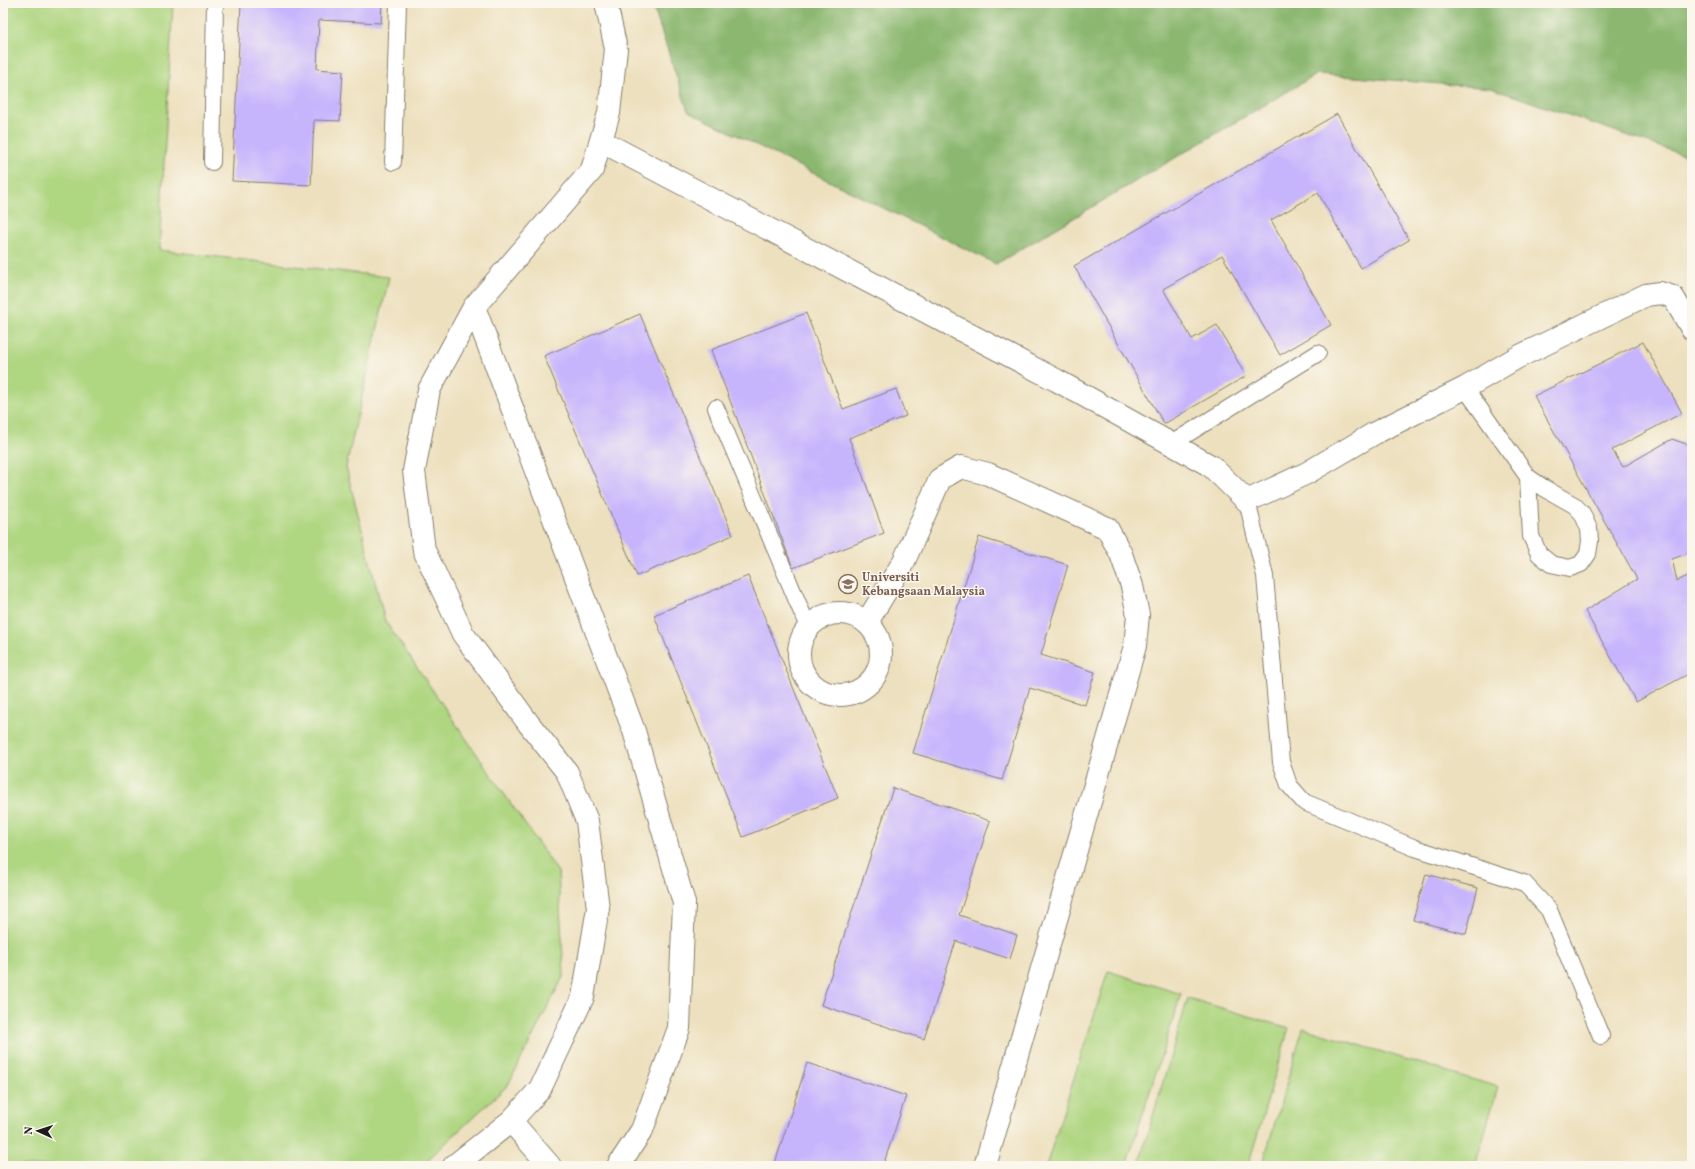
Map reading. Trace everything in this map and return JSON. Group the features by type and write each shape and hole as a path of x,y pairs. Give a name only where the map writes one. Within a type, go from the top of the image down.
{"street":[{"path":"454,1166 511,1121 540,1089 583,997 598,908 587,821 567,772 529,724 463,634 424,550 414,471 430,390 474,307 592,170 609,113 616,49 606,3"},
{"path":"601,141 1056,380 1211,466 1248,501 1307,473 1375,433 1464,388 1518,357 1646,295 1660,293 1673,297 1692,329"},
{"path":"474,307 634,731 684,903 679,1028 642,1130 618,1166"},
{"path":"867,622 904,560 940,479 961,467 988,474 1107,528 1121,554 1132,586 1138,615 1136,646 985,1166"},
{"path":"843,612 856,616 867,622 876,633 881,646 881,660 877,673 868,685 857,692 843,696 829,695 816,689 807,680 800,667 798,653 801,639 808,627 818,619 830,613 843,612"},
{"path":"511,1121 550,1166"}],"lane":[{"path":"212,162 215,3"},
{"path":"393,162 398,3"},
{"path":"1171,444 1318,352"},
{"path":"1464,388 1528,477 1574,505 1582,513 1589,530 1590,541 1588,554 1581,564 1570,568 1551,564 1539,554 1531,536 1528,477"},
{"path":"716,408 808,627"},
{"path":"1248,501 1265,576 1281,762 1290,785 1304,802 1415,848 1524,882 1549,910 1600,1036"}],"green space":[{"path":"3,3 173,3 159,250 389,277 346,467 385,621 558,872 564,975 508,1085 421,1166 3,1166"},
{"path":"652,3 1692,3 1692,158 1491,88 1317,74 996,264 688,111"},
{"path":"1108,971 1181,994 1126,1166 1046,1166"},
{"path":"1188,998 1289,1028 1248,1166 1138,1166"},
{"path":"1303,1028 1498,1087 1475,1166 1262,1166"}],"building":[{"path":"241,3 382,3 381,23 319,20 317,69 343,71 340,121 314,120 311,185 232,181"},
{"path":"1337,114 1409,240 1361,268 1318,193 1271,220 1331,325 1280,355 1222,255 1163,289 1192,339 1217,325 1246,376 1164,424 1074,266"},
{"path":"806,313 843,409 896,389 906,416 849,438 884,533 793,568 711,350"},
{"path":"640,314 733,535 637,576 544,356"},
{"path":"1643,342 1682,413 1612,450 1623,467 1672,439 1692,446 1692,552 1672,559 1677,581 1692,574 1692,672 1636,702 1585,611 1637,579 1534,396"},
{"path":"979,537 1068,565 1041,655 1095,672 1085,705 1030,688 1002,780 913,753"},
{"path":"748,576 838,798 743,837 654,615"},
{"path":"893,788 990,821 959,915 1017,935 1010,959 956,941 924,1039 821,1005"},
{"path":"1426,874 1478,888 1466,934 1413,920"},
{"path":"807,1063 906,1096 883,1166 774,1166"}],"place":[{"name":"Universiti Kebangsaan Malaysia","path":"848,584"}]}
